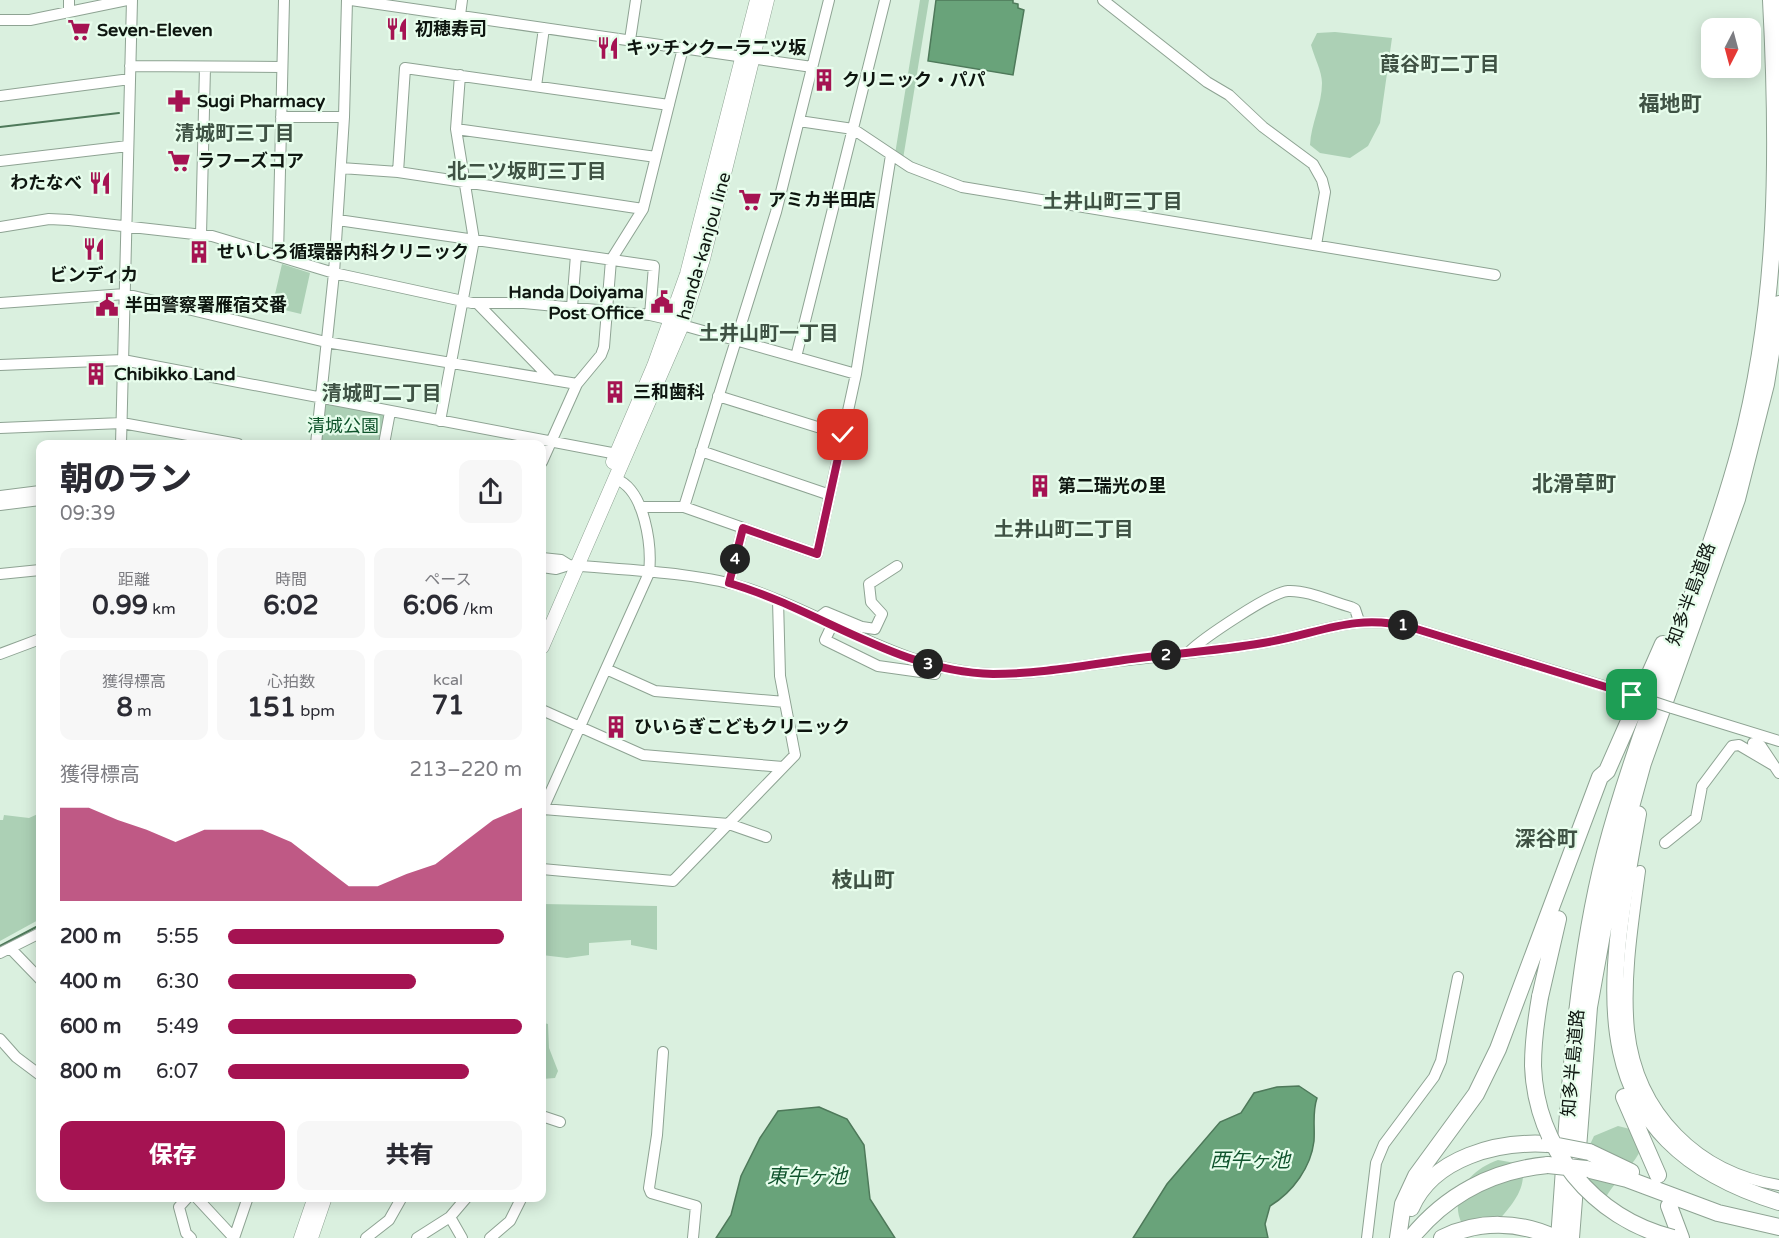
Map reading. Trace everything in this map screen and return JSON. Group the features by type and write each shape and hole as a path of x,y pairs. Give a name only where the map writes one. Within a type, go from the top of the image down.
{"highway":[{"name":"知多半島道路","path":"1566,1218 1573,1040 1582,967 1598,885 1641,732 1725,499 1749,408 1773,265 1778,141 1772,0"},
{"name":"知多半島道路","path":"1566,1218 1598,944 1627,818 1655,729 1717,561 1745,473 1766,384 1779,304"},
{"path":"1673,1238 1638,1226 1612,1211 1582,1186 1560,1156 1541,1113 1534,1081 1534,1037 1540,997 1571,875 1607,771 1693,578 1725,499"},
{"path":"1655,729 1657,736 1642,794 1625,886 1609,1028 1611,1056 1622,1093 1658,1175"},
{"path":"1398,1238 1403,1204 1416,1176 1476,1094 1498,1049 1600,777 1607,771"},
{"path":"1618,958 1615,1013 1618,1045 1630,1085 1644,1113 1664,1138 1690,1162 1724,1181 1779,1202"},
{"path":"1587,1161 1519,1169 1483,1181 1452,1198 1413,1234 1408,1218 1414,1201 1426,1183 1445,1168 1490,1149 1508,1145 1548,1144 1587,1161 1627,1179 1718,1213 1777,1227"},
{"path":"1669,1206 1681,1238"},
{"path":"1442,1238 1472,1227 1494,1224 1517,1226 1552,1236 1566,1218"},
{"path":"1566,1218 1570,1238"}],"main road":[{"name":"handa-kanjou line","path":"546,618 616,479 703,260 748,58 757,0"},
{"name":"handa-kanjou line","path":"748,58 767,0"},
{"name":"handa-kanjou line","path":"546,637 616,454 677,322"},
{"path":"301,1238 313,1202"},
{"path":"311,1238 323,1202"}],"street":[{"path":"69,0 69,12"},
{"path":"0,20 30,20 127,0"},
{"path":"121,440 132,0"},
{"path":"278,255 284,0"},
{"path":"316,440 338,220 347,0"},
{"path":"351,0 812,68"},
{"path":"460,15 462,0"},
{"path":"630,40 636,0"},
{"path":"684,507 776,212 829,0"},
{"path":"796,357 885,0"},
{"path":"1103,0 1207,82 1229,95 1263,127 1313,164 1322,180 1324,192 1316,245"},
{"path":"536,86 544,28"},
{"path":"546,452 577,384 601,355 611,260 643,209 683,48"},
{"path":"130,66 282,67"},
{"path":"201,235 205,67"},
{"path":"398,172 405,68 669,105"},
{"path":"440,421 474,240 456,129 460,75"},
{"path":"0,96 130,80"},
{"path":"281,117 344,117"},
{"path":"799,121 853,129 926,175 962,187 1495,275"},
{"path":"456,129 656,157"},
{"path":"0,160 128,146"},
{"path":"640,507 684,507 817,554 855,374 891,155"},
{"path":"341,168 398,172 643,209"},
{"path":"0,226 49,219 201,235 278,255 334,273 478,304 513,303 650,315 855,374"},
{"path":"338,220 654,266 650,315"},
{"path":"572,307 576,255"},
{"path":"0,303 125,294 326,342 577,384"},
{"path":"478,304 550,379"},
{"path":"0,365 123,360 540,440"},
{"path":"718,396 843,435"},
{"path":"385,440 390,412"},
{"path":"0,428 122,423 216,440"},
{"path":"546,441 616,454"},
{"path":"701,451 830,495"},
{"path":"546,801 649,573 651,553 640,507 625,482 616,479"},
{"path":"0,496 36,492"},
{"path":"0,505 36,500"},
{"path":"729,583 743,528"},
{"path":"546,558 561,560 573,566"},
{"path":"546,567 573,566 729,583 778,600 898,655 937,666 973,672 1013,674 1264,643 1338,624 1359,621 1410,627 1779,741"},
{"path":"818,618 826,612 862,627 875,629 882,614 871,602 869,584 897,566"},
{"path":"0,574 36,570"},
{"path":"1189,652 1204,639 1278,593 1289,591 1304,593 1351,607 1355,609 1359,621"},
{"path":"546,869 673,881 795,755 780,676 778,600"},
{"path":"832,625 825,640 878,666 935,674 937,666"},
{"path":"0,654 36,640"},
{"path":"606,669 655,691 785,702"},
{"path":"546,712 643,755 783,767"},
{"path":"1753,742 1761,746 1776,769"},
{"path":"1665,843 1696,818 1702,786 1732,747 1739,746 1776,769"},
{"path":"546,810 729,824 766,837"},
{"path":"1640,872 1628,993 1629,1030 1642,1080 1669,1125 1701,1157 1745,1178 1779,1185"},
{"path":"36,935 5,951 36,976"},
{"path":"1367,1238 1376,1163 1384,1144 1434,1077 1441,1061 1458,977"},
{"path":"0,1039 16,1057 36,1072"},
{"path":"663,1052 657,1135 649,1188 651,1193 696,1206 693,1238"},
{"path":"546,1120 560,1122"},
{"path":"184,1202 179,1207 186,1233 191,1238"},
{"path":"200,1202 234,1238 246,1202"},
{"path":"366,1238 389,1220 399,1202"},
{"path":"417,1238 450,1217 463,1202"},
{"path":"490,1238 504,1228 519,1202"},
{"path":"450,1217 462,1238"}],"green space":[{"path":"920,0 929,0 903,159 895,154"},
{"path":"1335,32 1392,38 1380,123 1368,146 1350,158 1320,153 1310,145 1322,83 1311,45 1317,33"},
{"path":"282,264 310,273 301,314 272,307"},
{"name":"清城公園","path":"327,403 384,414 381,440 321,440"},
{"path":"4,815 29,818 36,815 36,921 0,941 0,820 3,820"},
{"path":"546,904 657,906 657,950 631,945 631,940 589,943 589,955 567,958 546,955"},
{"path":"546,1024 548,1024 549,1048 558,1071 555,1078 546,1079"},
{"path":"1618,1126 1638,1131 1643,1144 1640,1151 1606,1197 1588,1192 1586,1153 1594,1136"},
{"path":"1498,1160 1521,1164 1523,1181 1517,1196 1497,1222 1462,1224 1458,1214 1458,1203 1465,1185 1479,1170"}],"water":[{"path":"936,0 1013,0 1013,3 1018,4 1018,8 1024,10 1013,75 928,61"},
{"name":"西午ヶ池","path":"1299,1086 1317,1098 1312,1151 1300,1178 1286,1194 1270,1206 1265,1224 1268,1238 1133,1238 1167,1184 1220,1122 1241,1113 1254,1093 1277,1087"},
{"name":"東午ヶ池","path":"819,1107 847,1119 864,1145 870,1199 895,1238 716,1238 731,1215 741,1176 760,1138 778,1111"}],"waterway":[{"path":"0,127 119,113"},
{"path":"0,946 36,927"}],"place":[{"name":"初穂寿司","path":"397,29"},
{"name":"Seven-Eleven","path":"79,30"},
{"name":"キッチンクーラ二ツ坂","path":"608,48"},
{"name":"クリニック・パパ","path":"824,80"},
{"name":"Sugi Pharmacy","path":"179,101"},
{"name":"ラフーズコア","path":"179,161"},
{"name":"わたなべ","path":"100,183"},
{"name":"アミカ半田店","path":"750,200"},
{"name":"ビンディカ","path":"94,249"},
{"name":"せいしろ循環器内科クリニック","path":"199,252"},
{"name":"Handa Doiyama Post Office","path":"662,302"},
{"name":"半田警察署雁宿交番","path":"107,305"},
{"name":"Chibikko Land","path":"96,374"},
{"name":"三和歯科","path":"615,392"},
{"name":"第二瑞光の里","path":"1040,486"},
{"name":"ひいらぎこどもクリニック","path":"616,727"}],"district":[{"name":"葭谷町二丁目","path":"1440,65"},
{"name":"福地町","path":"1670,104"},
{"name":"清城町三丁目","path":"235,134"},
{"name":"北二ツ坂町三丁目","path":"527,172"},
{"name":"土井山町三丁目","path":"1113,202"},
{"name":"土井山町一丁目","path":"769,334"},
{"name":"清城町二丁目","path":"382,394"},
{"name":"北滑草町","path":"1574,484"},
{"name":"土井山町二丁目","path":"1064,530"},
{"name":"深谷町","path":"1546,839"},
{"name":"枝山町","path":"863,880"}],"route":[{"path":"843,435 817,554 743,528 729,583 778,600 898,655 964,671 1013,674 1264,643 1338,624 1377,621 1410,627 1632,695"}]}
